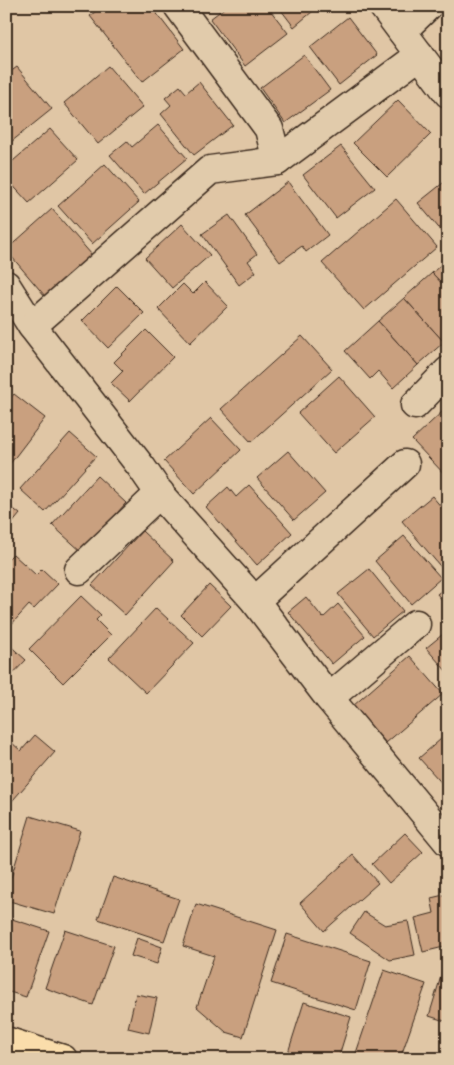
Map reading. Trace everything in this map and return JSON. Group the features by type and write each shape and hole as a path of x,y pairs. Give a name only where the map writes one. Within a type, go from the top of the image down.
{"main road":[{"path":"6,1041 63,1059"}],"street":[{"path":"178,6 270,129 277,161"},
{"path":"383,6 448,93"},
{"path":"402,31 428,6"},
{"path":"32,326 210,170 277,161 420,55"},
{"path":"6,285 32,326 160,493 255,601 329,698 448,842"},
{"path":"415,405 448,371"},
{"path":"255,601 405,464"},
{"path":"79,570 160,493"},
{"path":"329,698 416,624"}],"building":[{"path":"102,6 151,6 184,49 142,82 90,16"},
{"path":"227,6 267,6 288,33 245,66 210,19"},
{"path":"278,6 319,6 294,27"},
{"path":"348,17 377,55 339,85 310,47"},
{"path":"304,55 330,90 285,123 260,88"},
{"path":"108,66 143,107 98,144 64,103"},
{"path":"17,67 52,109 6,146 6,75"},
{"path":"199,82 233,125 194,155 161,114 171,105 165,98 180,86 186,93"},
{"path":"398,100 431,134 387,177 353,143"},
{"path":"158,125 187,158 144,194 110,155 127,141 132,147"},
{"path":"50,129 78,160 29,203 6,178 6,167"},
{"path":"341,146 375,188 336,218 303,175"},
{"path":"105,164 139,202 92,244 58,206"},
{"path":"448,179 448,239 418,203"},
{"path":"288,182 328,235 306,252 302,246 280,262 245,215"},
{"path":"396,199 437,247 364,310 322,263"},
{"path":"52,209 92,255 45,296 6,250"},
{"path":"229,215 257,254 248,261 256,272 239,285 202,234"},
{"path":"182,224 210,255 172,288 145,258"},
{"path":"448,258 448,290 432,273"},
{"path":"432,273 448,290 448,338 444,342 404,298"},
{"path":"205,282 228,306 190,343 158,309 183,284 193,294"},
{"path":"117,286 144,313 108,348 82,321"},
{"path":"404,298 444,342 418,365 378,321"},
{"path":"378,321 418,365 393,388 378,371 370,379 345,351"},
{"path":"146,330 173,357 130,401 111,383 123,371 114,362"},
{"path":"302,336 332,369 251,442 221,409"},
{"path":"339,376 375,417 334,453 298,413"},
{"path":"14,394 45,418 6,469 6,403"},
{"path":"444,410 448,414 448,478 412,440"},
{"path":"211,418 241,450 194,494 164,461"},
{"path":"70,433 96,456 45,512 20,489"},
{"path":"288,451 325,493 294,520 257,478"},
{"path":"97,476 126,503 82,552 52,525"},
{"path":"249,485 292,533 257,565 206,507 228,487 236,497"},
{"path":"432,496 448,515 448,570 445,572 402,521"},
{"path":"6,503 20,514 6,531"},
{"path":"142,531 174,561 125,615 92,585"},
{"path":"404,536 441,578 411,604 375,561"},
{"path":"13,554 36,575 42,569 58,584 34,609 29,605 9,627 6,625 6,561"},
{"path":"369,569 403,611 373,636 338,594"},
{"path":"209,585 231,606 202,636 181,615"},
{"path":"448,586 448,607 437,594"},
{"path":"81,596 101,615 96,620 111,635 63,683 29,649"},
{"path":"306,597 323,618 338,604 365,636 332,664 288,612"},
{"path":"156,608 194,643 146,693 109,658"},
{"path":"448,630 448,673 426,648"},
{"path":"6,642 26,660 6,681"},
{"path":"410,656 443,694 386,743 353,706"},
{"path":"448,733 448,790 419,758"},
{"path":"35,735 55,752 6,808 6,745 10,741 21,751"},
{"path":"30,816 80,831 54,914 6,900 6,894"},
{"path":"405,833 423,852 389,883 372,864"},
{"path":"353,855 378,883 324,931 300,903"},
{"path":"113,877 179,899 164,941 98,919"},
{"path":"448,894 448,946 423,952 415,918 434,913 431,898"},
{"path":"196,904 277,930 243,1037 226,1032 197,1007 214,956 183,946"},
{"path":"364,912 385,925 408,921 415,955 390,960 350,933"},
{"path":"9,918 49,931 26,997 6,991 6,926"},
{"path":"65,930 114,946 93,1005 45,988"},
{"path":"287,934 371,961 356,1010 271,983"},
{"path":"137,938 162,947 157,964 131,956"},
{"path":"445,963 448,963 448,1022 429,1016"},
{"path":"384,970 426,984 400,1059 354,1059"},
{"path":"136,994 157,998 149,1033 128,1028"},
{"path":"304,1002 351,1017 338,1059 286,1059"}]}
